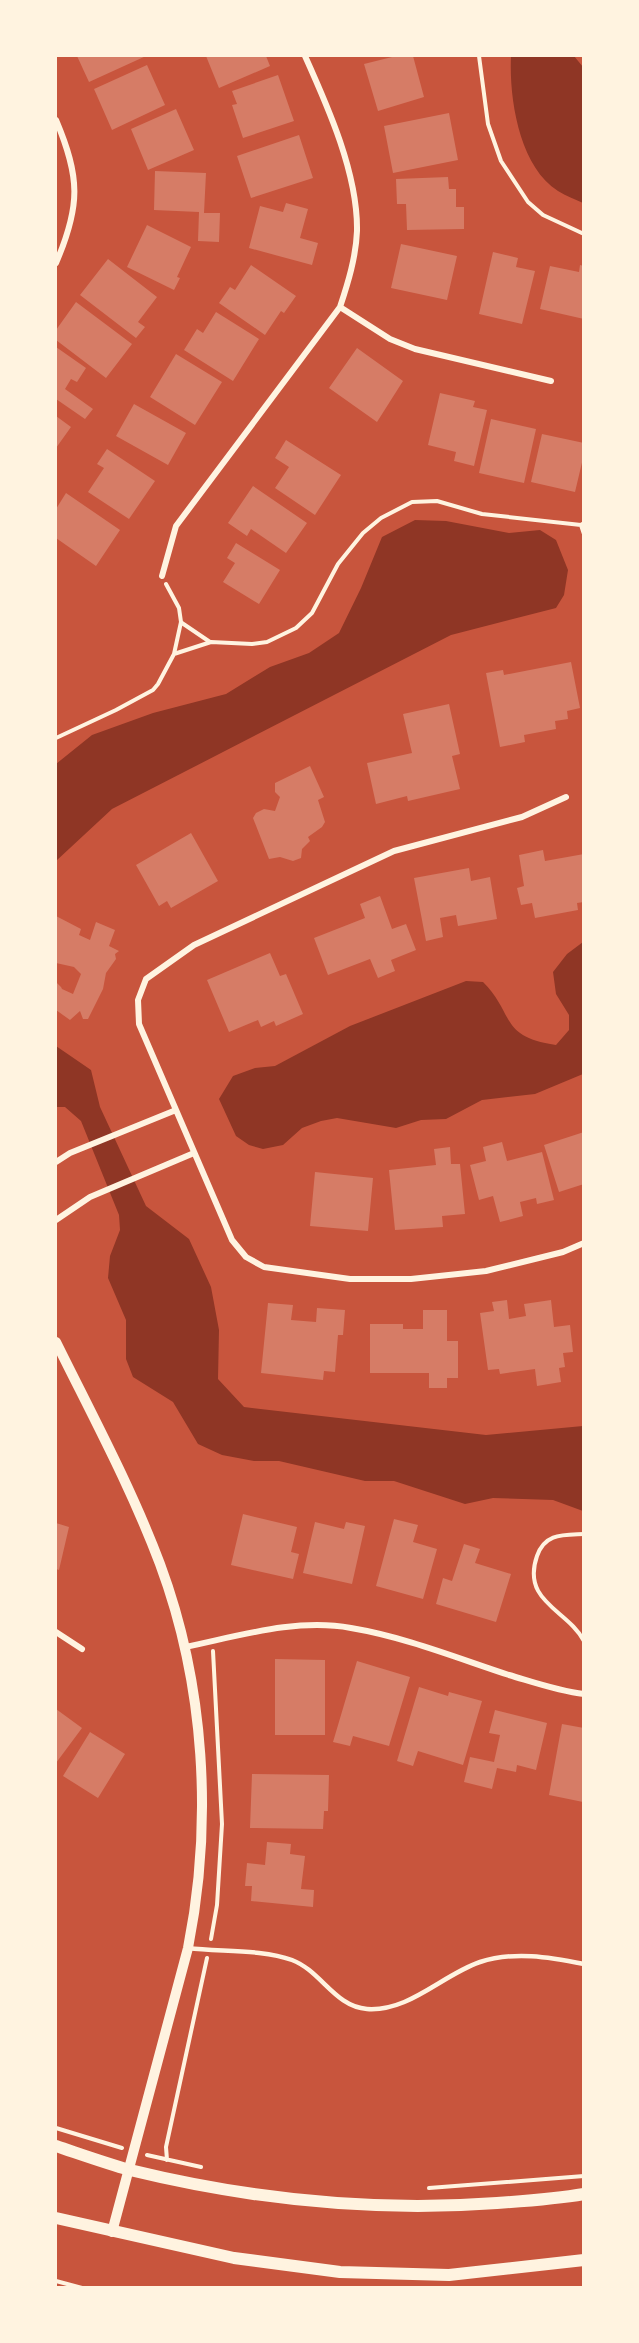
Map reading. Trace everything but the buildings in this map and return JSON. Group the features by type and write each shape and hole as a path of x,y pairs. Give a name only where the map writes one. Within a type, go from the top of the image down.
{"main road":[{"path":"56,2146 129,2169 244,2193 345,2204 451,2206 557,2199 584,2194"},
{"path":"56,2218 234,2258 340,2272 449,2275 584,2260"}],"street":[{"path":"162,576 176,526 340,308 352,270 357,231 352,187 337,134 304,56"},
{"path":"56,120 74,177 68,233 56,262"},
{"path":"340,308 390,339 415,349 551,381"},
{"path":"566,797 522,817 394,851 195,945 146,980 138,1000 139,1024 232,1240 246,1257 264,1267 350,1279 411,1279 486,1270 563,1252 584,1243"},
{"path":"56,1162 70,1153 176,1110"},
{"path":"56,1220 90,1197 195,1153"},
{"path":"56,1342 134,1501 160,1566 185,1647 194,1704 201,1785 202,1835 196,1905 188,1948 112,2232"},
{"path":"185,1647 272,1628 310,1624 350,1627 385,1635 543,1686 584,1694"},
{"path":"56,1632 82,1649"}],"lane":[{"path":"188,1948 273,1955 293,1960 306,1968 339,1998 354,2007 369,2010 393,2007 480,1962 508,1957 542,1955 584,1964"}],"path":[{"path":"479,56 488,124 501,161 528,202 543,214 584,234"},
{"path":"174,654 211,642 252,644 267,642 296,628 312,613 338,564 363,533 381,518 412,502 437,501 482,514 582,524 584,534"},
{"path":"56,739 153,690 163,677 174,654 181,622 179,608 162,576"},
{"path":"181,622 211,642"},
{"path":"584,1534 556,1535 548,1539 537,1557 535,1569 535,1583 540,1594 551,1609 578,1632 584,1641"},
{"path":"56,2128 134,2151 208,2169"},
{"path":"418,2189 584,2175"},
{"path":"56,2281 82,2288"}],"shaded area":[{"path":"511,56 574,56 583,67 583,203 558,191 545,180 525,148 515,111"},
{"path":"415,520 446,521 509,533 540,530 556,540 568,570 564,595 556,608 451,635 112,809 56,861 56,764 92,735 153,713 226,694 270,667 309,653 339,633 382,537"},
{"path":"583,942 583,1074 535,1094 482,1100 446,1119 421,1120 396,1128 337,1118 302,1128 283,1145 263,1149 249,1145 236,1136 219,1099 233,1076 255,1068 275,1066 350,1026 466,981 483,982 516,1030 538,1041 556,1045 569,1030 569,1015 556,994 553,972 567,954"},
{"path":"56,1046 91,1070 100,1107 146,1206 189,1239 211,1287 219,1330 218,1379 244,1407 486,1435 583,1426 583,1511 553,1500 493,1498 465,1504 394,1481 365,1481 279,1461 254,1461 222,1455 198,1444 173,1402 133,1377 126,1359 126,1320 108,1278 110,1256 120,1230 119,1215 81,1121 65,1107 56,1107"}]}
